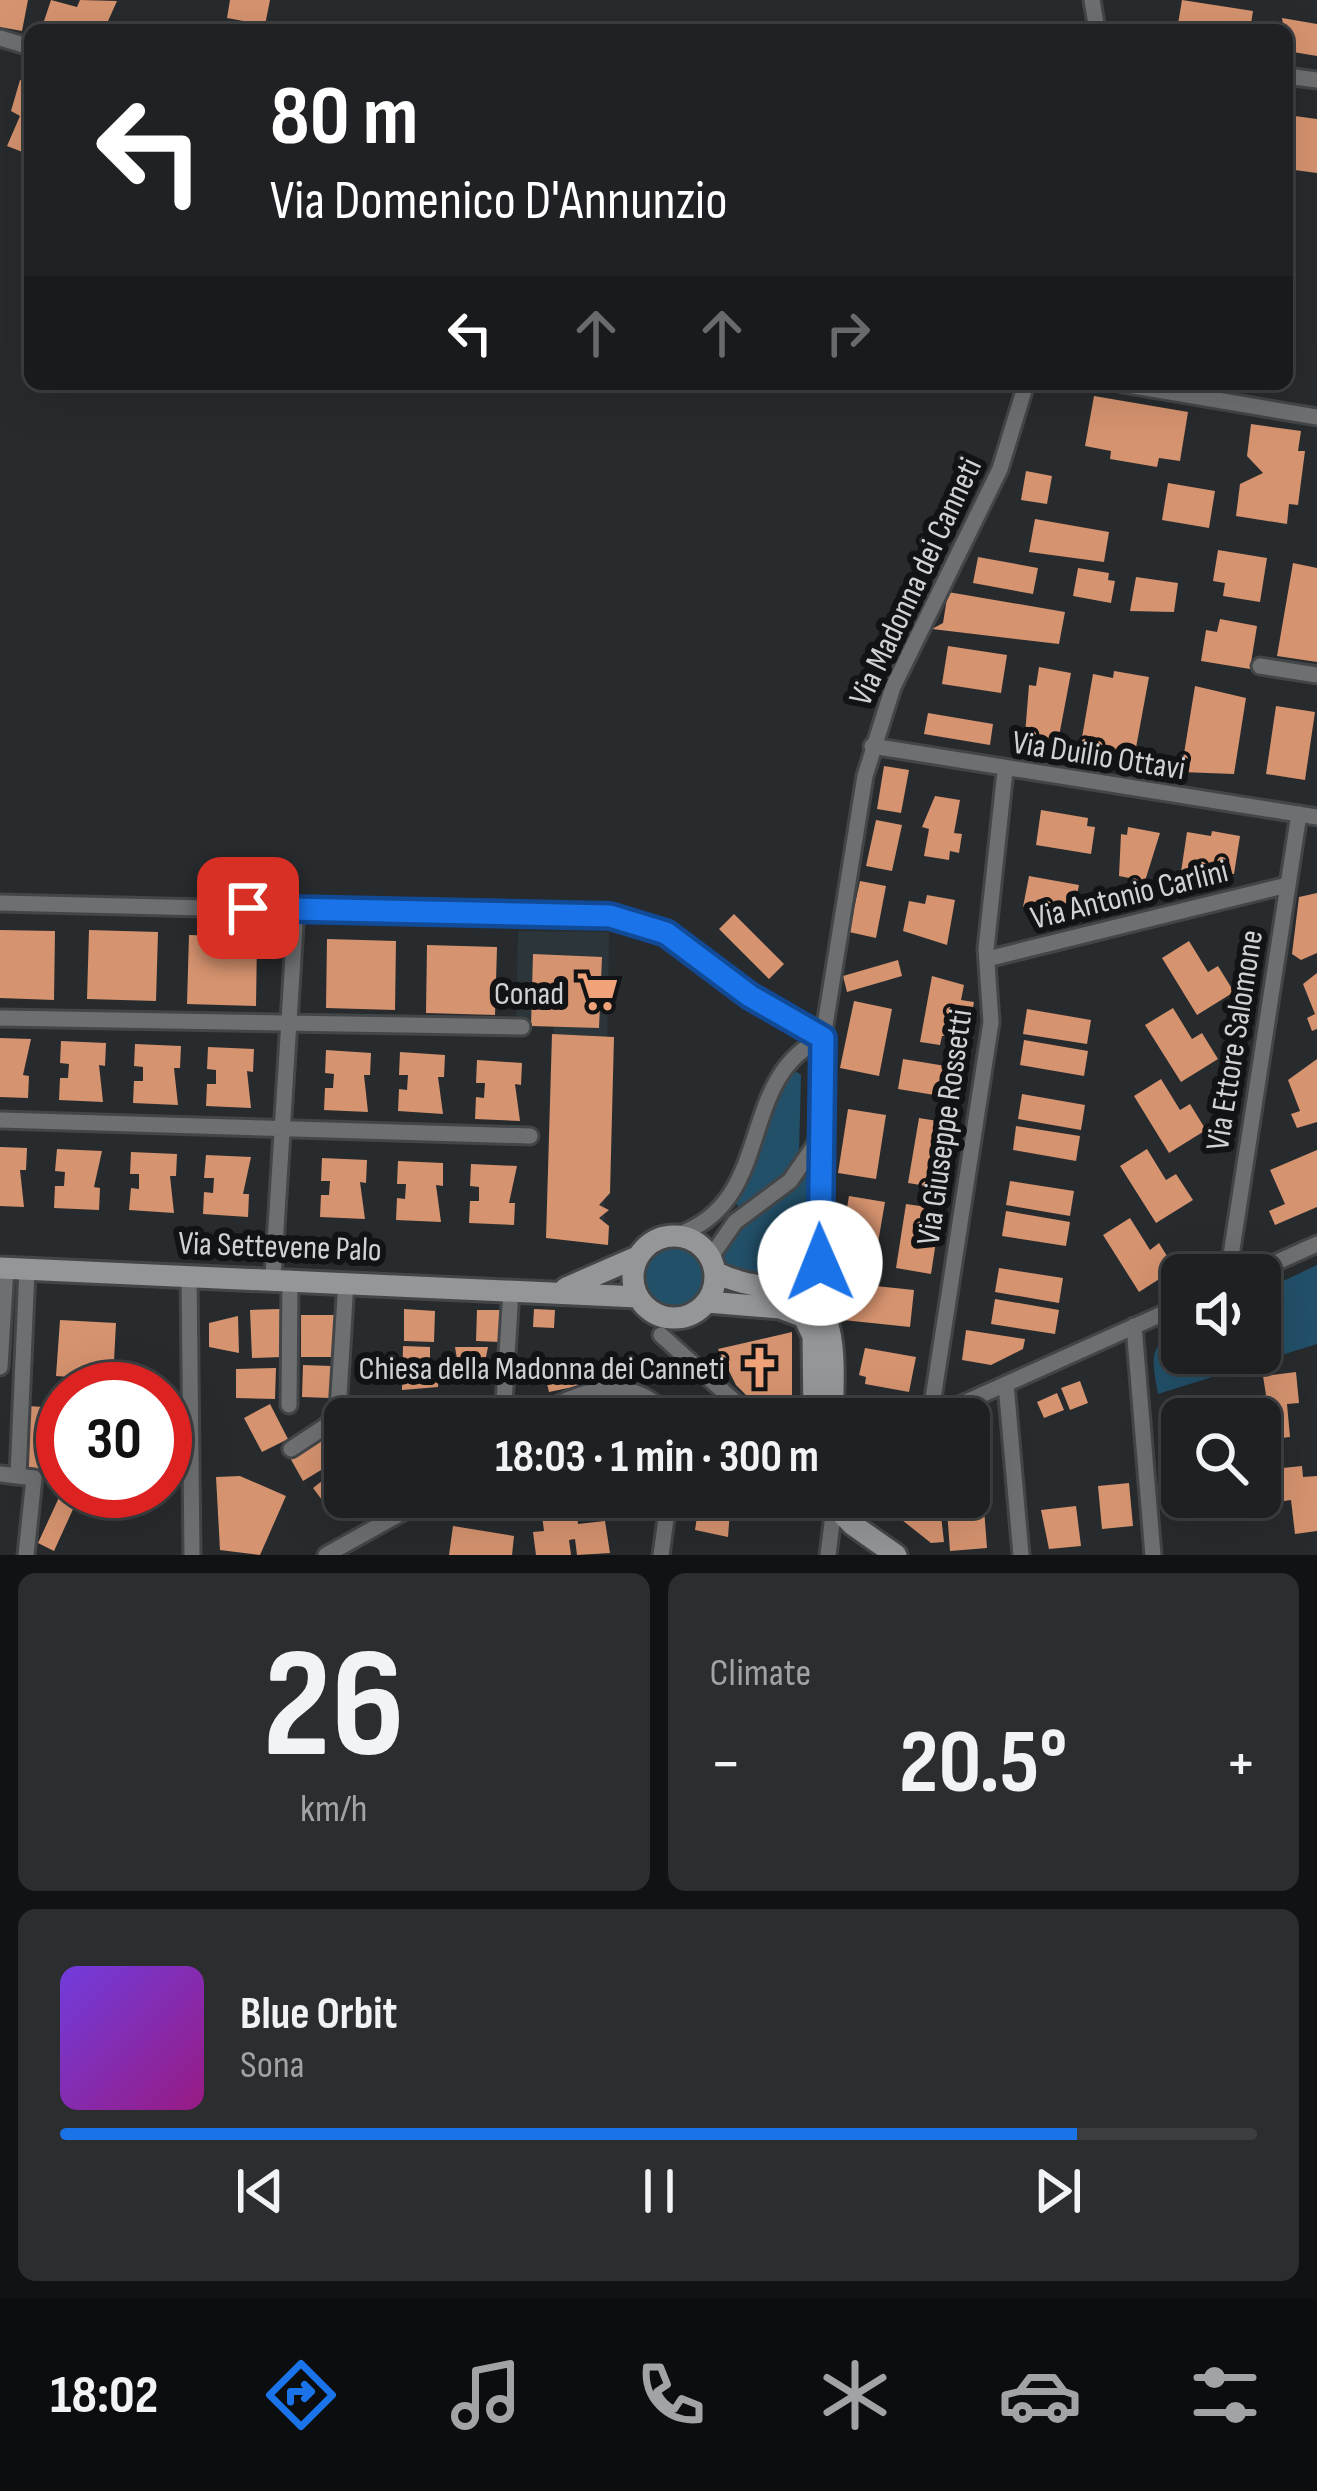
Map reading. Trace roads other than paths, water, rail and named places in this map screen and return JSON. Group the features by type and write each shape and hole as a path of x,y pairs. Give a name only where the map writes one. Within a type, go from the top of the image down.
{"street":[{"name":"Via Madonna dei Canneti","path":"820,1305 823,1038 872,746 899,673 993,485 1024,390"},
{"path":"1157,390 1317,417"},
{"path":"1260,666 1317,675"},
{"name":"Via Duilio Ottavi","path":"872,746 1005,771 1308,816"},
{"name":"Via Giuseppe Rossetti","path":"932,1398 990,1030 987,959 1005,771"},
{"name":"Via Ettore Salomone","path":"1231,1254 1286,885 1308,816"},
{"name":"Via Antonio Carlini","path":"987,959 1286,885"},
{"path":"0,903 635,920 666,933 750,996 823,1038"},
{"path":"290,1406 282,1277 282,1130 296,910"},
{"path":"0,1018 522,1027"},
{"path":"814,1398 813,1336 804,1317 780,1308 707,1302 687,1316 668,1318 653,1313 638,1297 632,1280 637,1257 651,1242 705,1224 729,1202 776,1082 795,1054 823,1038"},
{"path":"0,1120 530,1136"},
{"path":"707,1302 712,1265 735,1222 795,1176 819,1139"},
{"path":"676,1235 697,1243 712,1265 750,1286 802,1294 820,1305 827,1320 832,1398"},
{"path":"1281,1260 1317,1244"},
{"name":"Via Settevene Palo","path":"556,1292 637,1257"},
{"path":"0,1367 11,1268"},
{"path":"11,1268 9,1475 34,1478 26,1555"},
{"name":"Via Settevene Palo","path":"11,1268 638,1297"},
{"path":"189,1274 192,1555"},
{"path":"291,1449 326,1426 340,1405 346,1280"},
{"path":"505,1398 511,1289"},
{"path":"975,1398 1161,1314"},
{"path":"1134,1326 1153,1555"},
{"path":"661,1335 731,1398"},
{"path":"1006,1384 1021,1555"},
{"path":"571,1398 613,1388 650,1398"},
{"path":"326,1555 392,1518"},
{"path":"661,1555 666,1518"},
{"path":"828,1555 831,1518"},
{"path":"853,1518 896,1555"}],"place":[{"name":"Conad","path":"598,992"},
{"name":"Chiesa della Madonna dei Canneti","path":"759,1367"}]}
